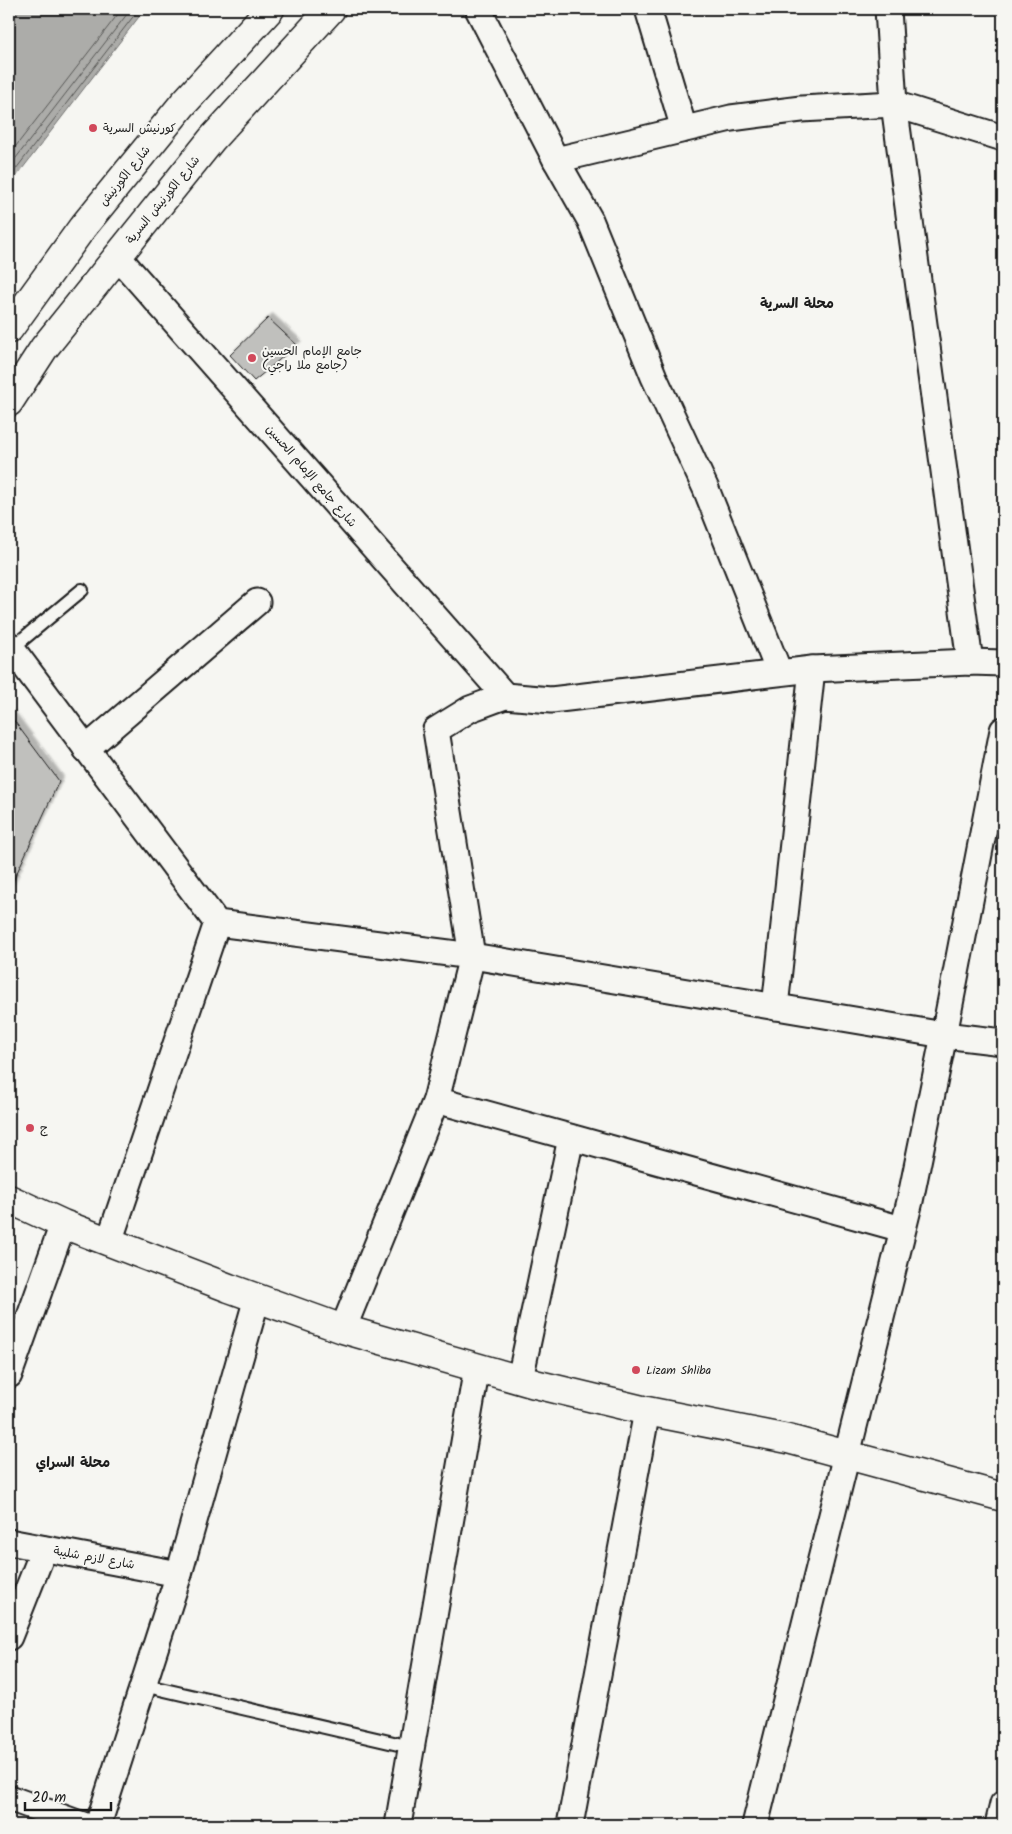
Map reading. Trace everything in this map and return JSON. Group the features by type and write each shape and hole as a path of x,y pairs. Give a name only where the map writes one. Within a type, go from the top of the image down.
{"street":[{"name":"شارع الكورنيش","path":"9,329 101,205 184,104 270,9"},
{"name":"شارع الكورنيش السرية","path":"9,402 44,348 212,140 331,9"},
{"path":"478,9 556,160 590,220 654,377 706,489 779,672"},
{"path":"648,9 684,128"},
{"path":"888,9 894,104 970,662"},
{"path":"556,160 731,118 801,109 894,104 1003,138"},
{"name":"شارع جامع الإمام الحسين","path":"117,256 505,696"},
{"path":"86,749 257,602"},
{"path":"10,647 217,923 472,956 944,1035 1003,1042"},
{"path":"343,1329 436,1100 472,956 436,730 470,709 505,696 551,700 812,669 970,662 1003,663"},
{"path":"775,1007 812,669"},
{"path":"754,1825 910,1201 1003,730"},
{"path":"109,1242 217,923"},
{"path":"436,1100 902,1229"},
{"path":"520,1379 571,1138"},
{"path":"9,1199 63,1224 109,1242 343,1329 520,1379 647,1411 788,1439 1003,1497"},
{"path":"9,1375 63,1224"},
{"path":"98,1825 179,1574 257,1298"},
{"path":"398,1825 477,1367"},
{"path":"570,1825 647,1411"},
{"name":"شارع لازم شليبة","path":"9,1542 179,1574"},
{"path":"9,1638 44,1549"},
{"path":"9,1798 83,1825"},
{"path":"998,1825 1003,1804"}],"lane":[{"path":"10,647 82,590"},
{"path":"143,1685 411,1747"}],"water":[{"path":"9,9 145,9 9,186"}],"building":[{"path":"268,318 297,345 254,381 230,355"},
{"path":"9,714 59,781 9,890"}],"place":[{"name":"كورنيش السرية","path":"93,128"},
{"name":"جامع الإمام الحسين (جامع ملا راجي)","path":"252,358"},
{"name":"ج","path":"30,1128"},
{"name":"Lizam Shliba","path":"636,1370"}],"district":[{"name":"محلة السرية","path":"797,304"},
{"name":"محلة السراي","path":"73,1463"}]}
